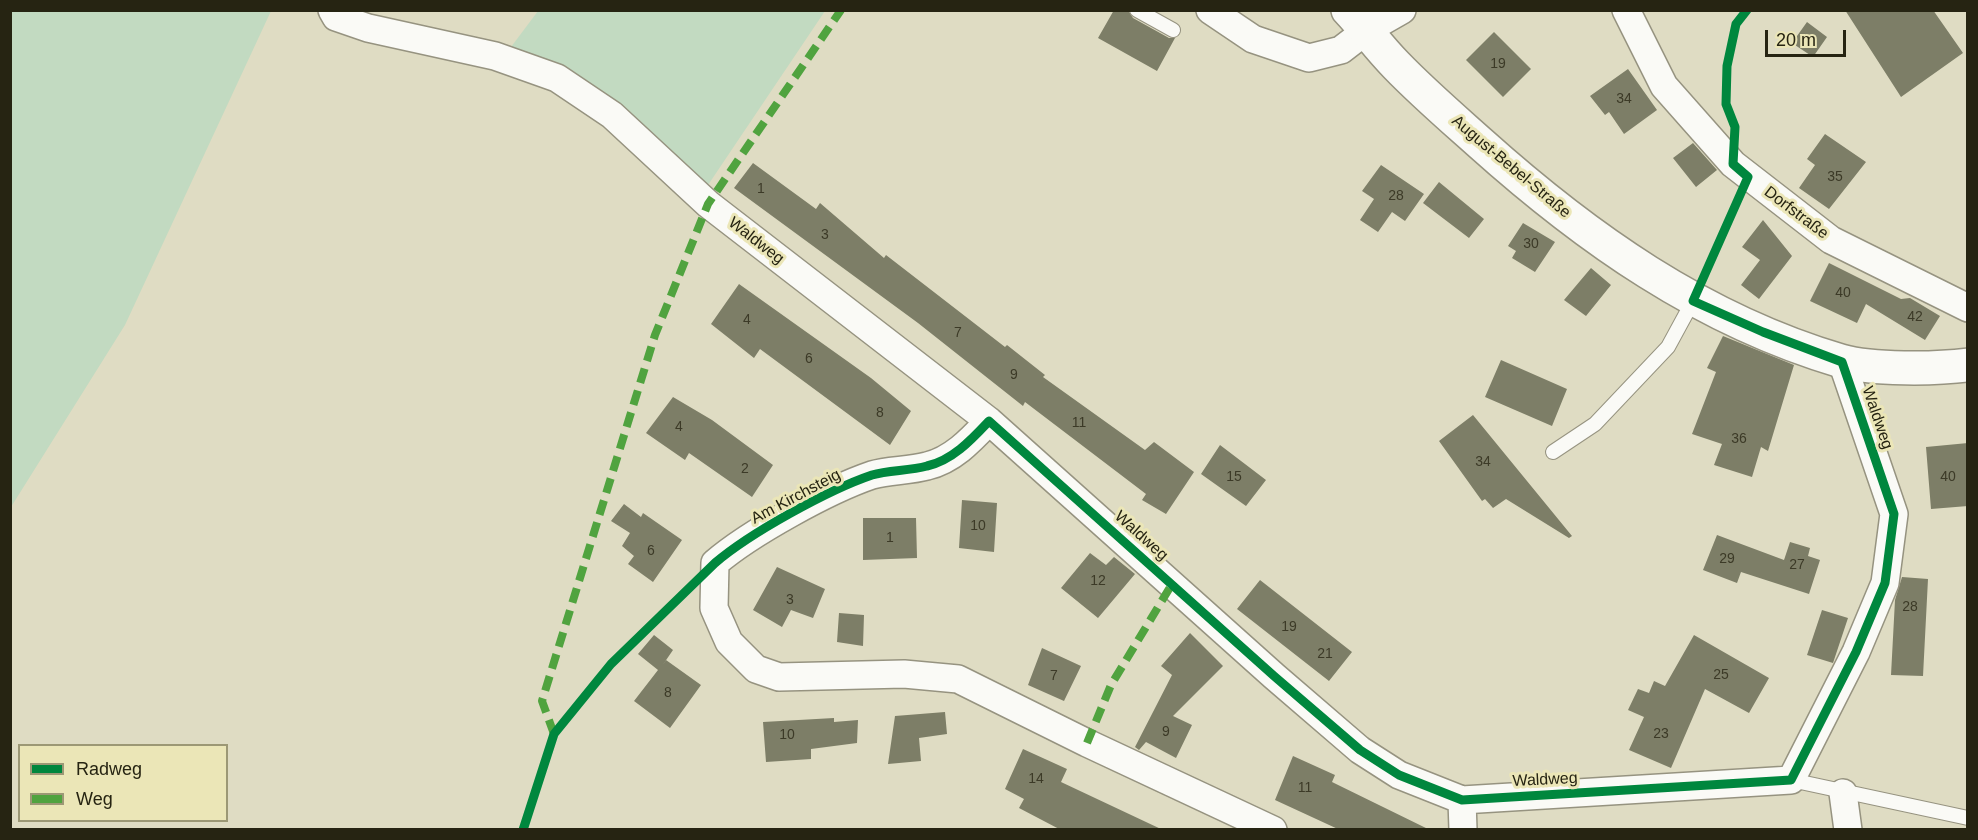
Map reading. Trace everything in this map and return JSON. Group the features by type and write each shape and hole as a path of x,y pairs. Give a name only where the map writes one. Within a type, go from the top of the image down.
{"main road":[{"name":"August-Bebel-Straße","path":"1358,20 1395,64 1525,183 1612,250 1693,301 1763,332 1842,362 1948,368 1968,365"}],"street":[{"name":"Waldweg","path":"332,10 336,17 368,28 495,56 556,78 612,115 708,204 989,421 1360,750 1399,775 1462,800 1791,780 1856,652 1885,583 1894,514 1842,362"},
{"path":"1210,10 1253,39 1309,58 1341,50 1358,20 1402,10"},
{"name":"Dorfstraße","path":"1626,10 1664,86 1733,164 1831,240 1968,308"},
{"name":"Am Kirchsteig","path":"989,421 962,449 929,466 873,475 813,502 730,549 715,563 714,608 729,642 756,669 779,676 904,674 958,679 1087,743 1273,830"},
{"path":"1843,793 1848,830"},
{"path":"1462,800 1463,830"}],"lane":[{"path":"1137,10 1173,30"},
{"path":"1553,452 1595,424 1668,347 1693,301"},
{"path":"1791,780 1968,818"}],"green space":[{"path":"11,10 271,11 125,325 11,507"},
{"path":"538,11 825,11 706,188 508,51"}],"building":[{"path":"1114,10 1128,10 1133,18 1169,38 1175,38 1157,71 1098,38"},
{"path":"1845,10 1933,10 1963,53 1901,97"},
{"path":"1807,22 1827,37 1813,57 1792,43"},
{"path":"1494,32 1531,69 1503,97 1466,60"},
{"path":"1628,69 1657,110 1624,134 1609,112 1605,115 1590,96"},
{"path":"1825,134 1866,162 1829,209 1799,188 1815,165 1807,159"},
{"path":"1693,143 1717,170 1696,187 1673,158"},
{"path":"753,163 816,209 820,203 884,258 886,255 1005,347 1007,345 1045,375 1043,377 1145,450 1154,442 1194,472 1166,514 1142,500 1146,494 1025,402 1023,406 918,323 734,188"},
{"path":"1381,165 1424,194 1405,221 1392,212 1378,232 1360,220 1374,199 1362,191"},
{"path":"1439,182 1484,219 1469,238 1423,203"},
{"path":"1763,220 1792,256 1759,299 1741,285 1760,260 1742,247"},
{"path":"1523,223 1555,242 1535,272 1512,258 1516,251 1508,246"},
{"path":"1829,263 1901,299 1910,298 1940,316 1925,340 1866,304 1857,323 1810,301"},
{"path":"1591,268 1611,285 1586,316 1564,300"},
{"path":"739,284 871,378 911,411 890,445 760,349 754,358 711,324"},
{"path":"1723,336 1794,365 1768,451 1761,447 1752,477 1714,465 1722,444 1692,434 1716,372 1707,368"},
{"path":"1501,360 1567,389 1552,426 1485,397"},
{"path":"673,397 712,420 773,465 752,497 689,453 685,460 646,433"},
{"path":"1473,415 1572,536 1569,538 1506,499 1493,508 1485,499 1482,501 1439,441"},
{"path":"1968,443 1968,506 1931,509 1926,447"},
{"path":"1220,445 1266,480 1246,506 1201,474"},
{"path":"962,500 997,503 994,552 959,548"},
{"path":"624,504 641,517 643,513 682,540 653,582 628,564 634,556 622,546 630,533 611,521"},
{"path":"863,518 916,518 917,558 863,560"},
{"path":"1717,535 1784,560 1790,542 1810,548 1808,556 1820,560 1809,594 1741,572 1737,583 1703,570"},
{"path":"1090,553 1106,565 1114,557 1135,574 1098,618 1061,588"},
{"path":"777,567 825,589 813,618 791,610 782,627 753,610"},
{"path":"1902,577 1928,579 1923,676 1891,675 1895,600"},
{"path":"1260,580 1352,652 1329,681 1237,609"},
{"path":"1822,610 1848,618 1833,663 1807,655"},
{"path":"839,613 864,615 863,646 837,642"},
{"path":"1190,633 1223,666 1173,716 1192,725 1176,758 1146,742 1139,750 1135,747 1172,675 1161,666"},
{"path":"654,635 673,650 666,660 701,685 670,728 634,701 658,670 638,654"},
{"path":"1694,635 1769,678 1749,713 1705,689 1671,768 1629,750 1644,717 1628,710 1638,689 1649,693 1654,681 1665,686"},
{"path":"1042,648 1081,666 1064,701 1028,685"},
{"path":"945,712 947,734 919,738 921,761 888,764 895,716"},
{"path":"834,718 834,722 858,720 857,743 811,749 811,759 766,762 763,722"},
{"path":"1023,749 1067,769 1061,782 1163,830 1061,830 1019,808 1024,799 1005,789"},
{"path":"1293,756 1335,775 1332,782 1430,830 1340,830 1275,800"}],"marked path":[{"path":"554,734 542,701 655,335 708,204 841,10"},
{"path":"1087,743 1111,685 1172,584"}],"cycle path":[{"path":"523,830 554,734 611,664 715,563 768,526 834,491 872,475 920,468 945,459 961,448 989,421 1274,676 1360,750 1399,775 1462,800 1791,780 1856,652 1885,583 1894,514 1842,362 1763,332 1693,301 1748,177 1733,164 1735,127 1726,104 1727,66 1736,24 1747,10"}]}
